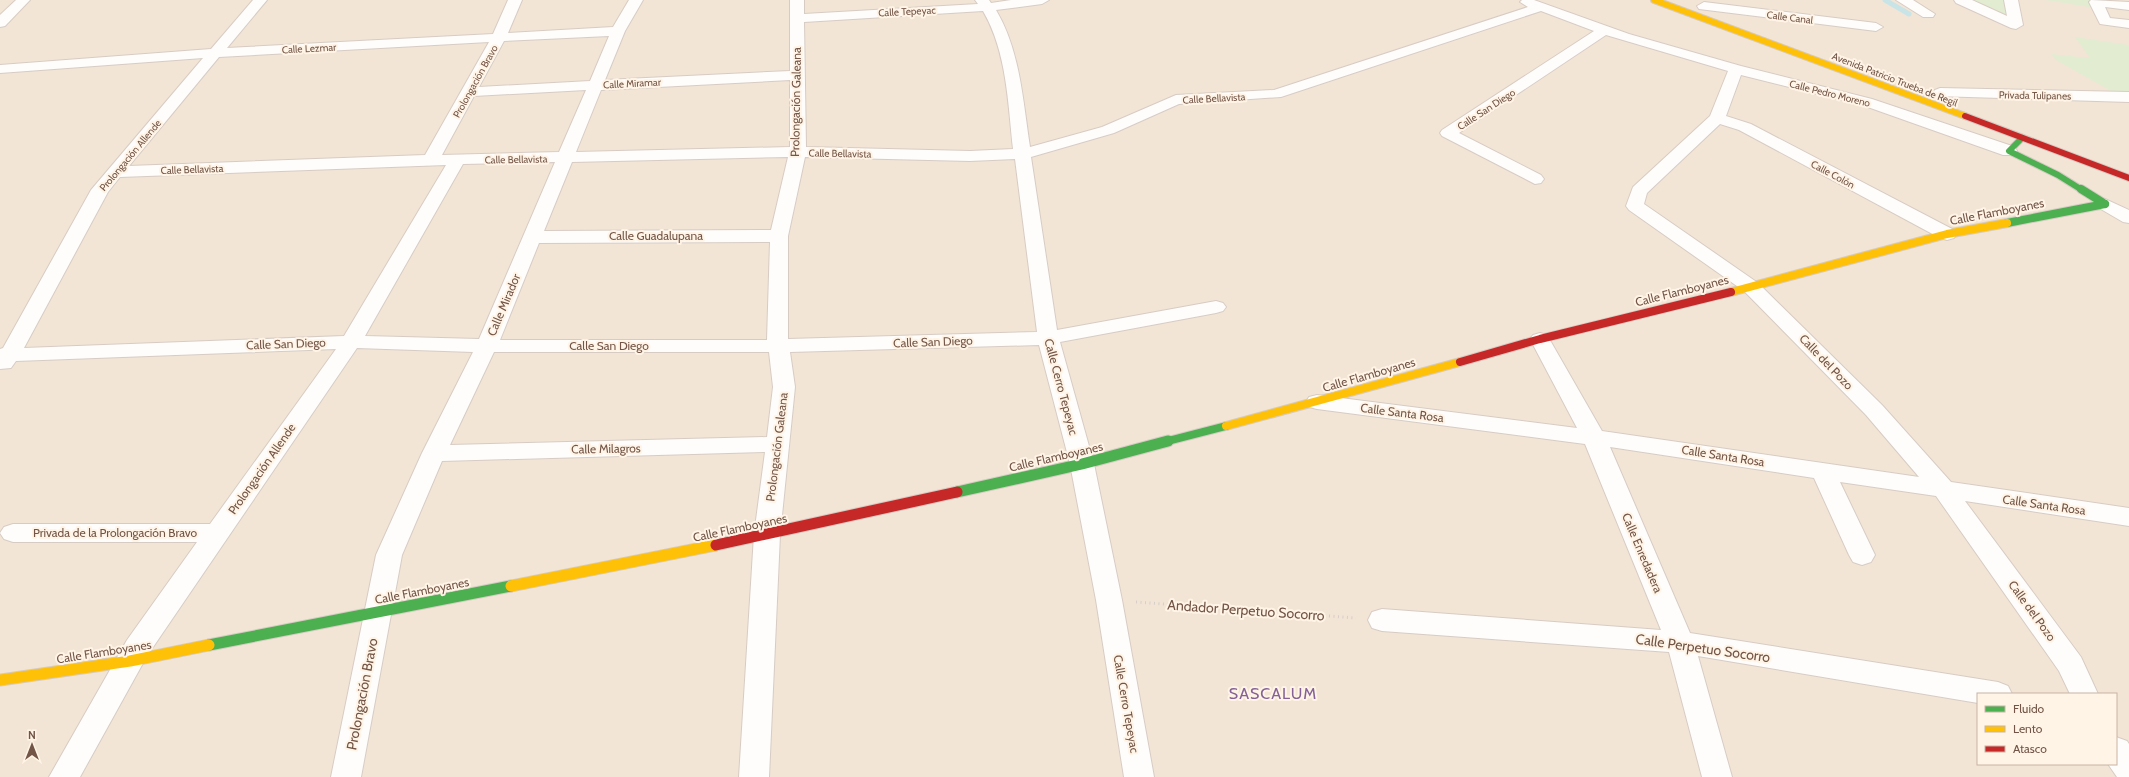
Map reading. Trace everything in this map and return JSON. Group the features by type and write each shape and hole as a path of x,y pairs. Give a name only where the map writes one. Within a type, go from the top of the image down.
{"street":[{"path":"0,24 23,0"},
{"name":"Prolongación Allende","path":"4,358 100,190 218,52 260,0"},
{"name":"Prolongación Bravo","path":"431,160 498,39 515,0"},
{"name":"Calle Mirador","path":"378,612 389,555 434,453 487,346 567,158 618,31 636,0"},
{"name":"Calle Tepeyac","path":"797,9 829,16 985,3 1042,0"},
{"name":"Calle Pedro Moreno","path":"1518,0 1605,30 1736,69 1867,102 2009,151 2058,175 2129,218"},
{"name":"Avenida Patricio Trueba de Regil","path":"1654,0 2129,178"},
{"path":"1903,0 1928,14"},
{"path":"1961,0 2016,25 2011,0"},
{"path":"2129,6 2096,2 2105,21 2129,24"},
{"path":"829,16 843,3"},
{"name":"Calle Cerro Tepeyac","path":"985,3 1000,36 1010,72 1048,338 1082,464 1109,600 1114,643 1139,777"},
{"path":"1698,4 1741,20"},
{"name":"Calle Canal","path":"1698,4 1876,27"},
{"name":"Calle Bellavista","path":"115,172 431,160 798,152 970,156 1022,154 1108,130 1176,100 1276,94 1541,7"},
{"name":"Prolongación Galeana","path":"754,777 766,535 784,387 778,346 779,236 798,152 796,75 797,9"},
{"name":"Calle San Diego","path":"1535,179 1448,133 1605,30"},
{"name":"Calle Lezmar","path":"0,69 218,52 498,39 618,31"},
{"name":"Calle del Pozo","path":"1736,69 1717,118 1639,191 1635,206 1751,287 1874,410 1944,490 2071,665 2084,693"},
{"name":"Calle Miramar","path":"469,92 596,84 796,75"},
{"name":"Avenida Patricio Trueba de Regil","path":"1936,92 1969,104"},
{"name":"Privada Tulipanes","path":"1936,92 2129,97"},
{"name":"Calle Colón","path":"1717,118 1745,127 1947,234"},
{"path":"2009,151 2022,138"},
{"name":"Prolongación Allende","path":"64,777 130,661 351,342 457,160"},
{"name":"Calle Flamboyanes","path":"0,680 130,661 766,535 1082,464 1317,402 1540,339 1751,287 1947,234 2105,204"},
{"name":"Calle Guadalupana","path":"533,237 779,236"},
{"name":"Calle San Diego","path":"4,358 351,342 487,346 778,346 1048,338 1216,307"},
{"name":"Calle Enredadera","path":"1540,339 1594,438 1680,642 1717,777"},
{"name":"Calle Santa Rosa","path":"1317,402 1594,438 2129,517"},
{"name":"Calle Milagros","path":"434,453 777,444"},
{"path":"1823,472 1862,555"},
{"name":"Privada de la Prolongación Bravo","path":"13,533 218,533"},
{"name":"Prolongación Bravo","path":"346,777 378,612"},
{"name":"Calle Perpetuo Socorro","path":"1382,620 1680,642 1992,693"},
{"path":"2117,752 2129,770"}],"path":[{"name":"Andador Perpetuo Socorro","path":"1109,600 1382,620"}],"shaded area":[{"path":"0,0 2129,0 2129,777 0,777"}],"green space":[{"path":"1967,0 2003,0 2009,20"},
{"path":"2045,0 2091,0 2095,8"},
{"path":"2075,37 2129,45 2129,91 2111,91 2056,60 2051,54 2090,58"}],"waterway":[{"path":"1885,0 1909,14"}],"traffic: fast":[{"path":"2022,138 2009,151 2058,175 2105,204"},
{"path":"2007,223 2105,204"},
{"path":"957,492 1082,464 1226,426"},
{"path":"209,645 511,586"}],"traffic: slow":[{"path":"1654,0 1965,116"},
{"path":"1731,292 1947,234 2007,223"},
{"path":"1226,426 1460,362"},
{"path":"511,586 716,545"},
{"path":"0,680 130,661 209,645"}],"traffic: jam":[{"path":"1965,116 2129,178"},
{"path":"1460,362 1540,339 1731,292"},
{"path":"716,545 957,492"}],"district":[{"name":"SASCALUM","path":"1273,693"}]}
